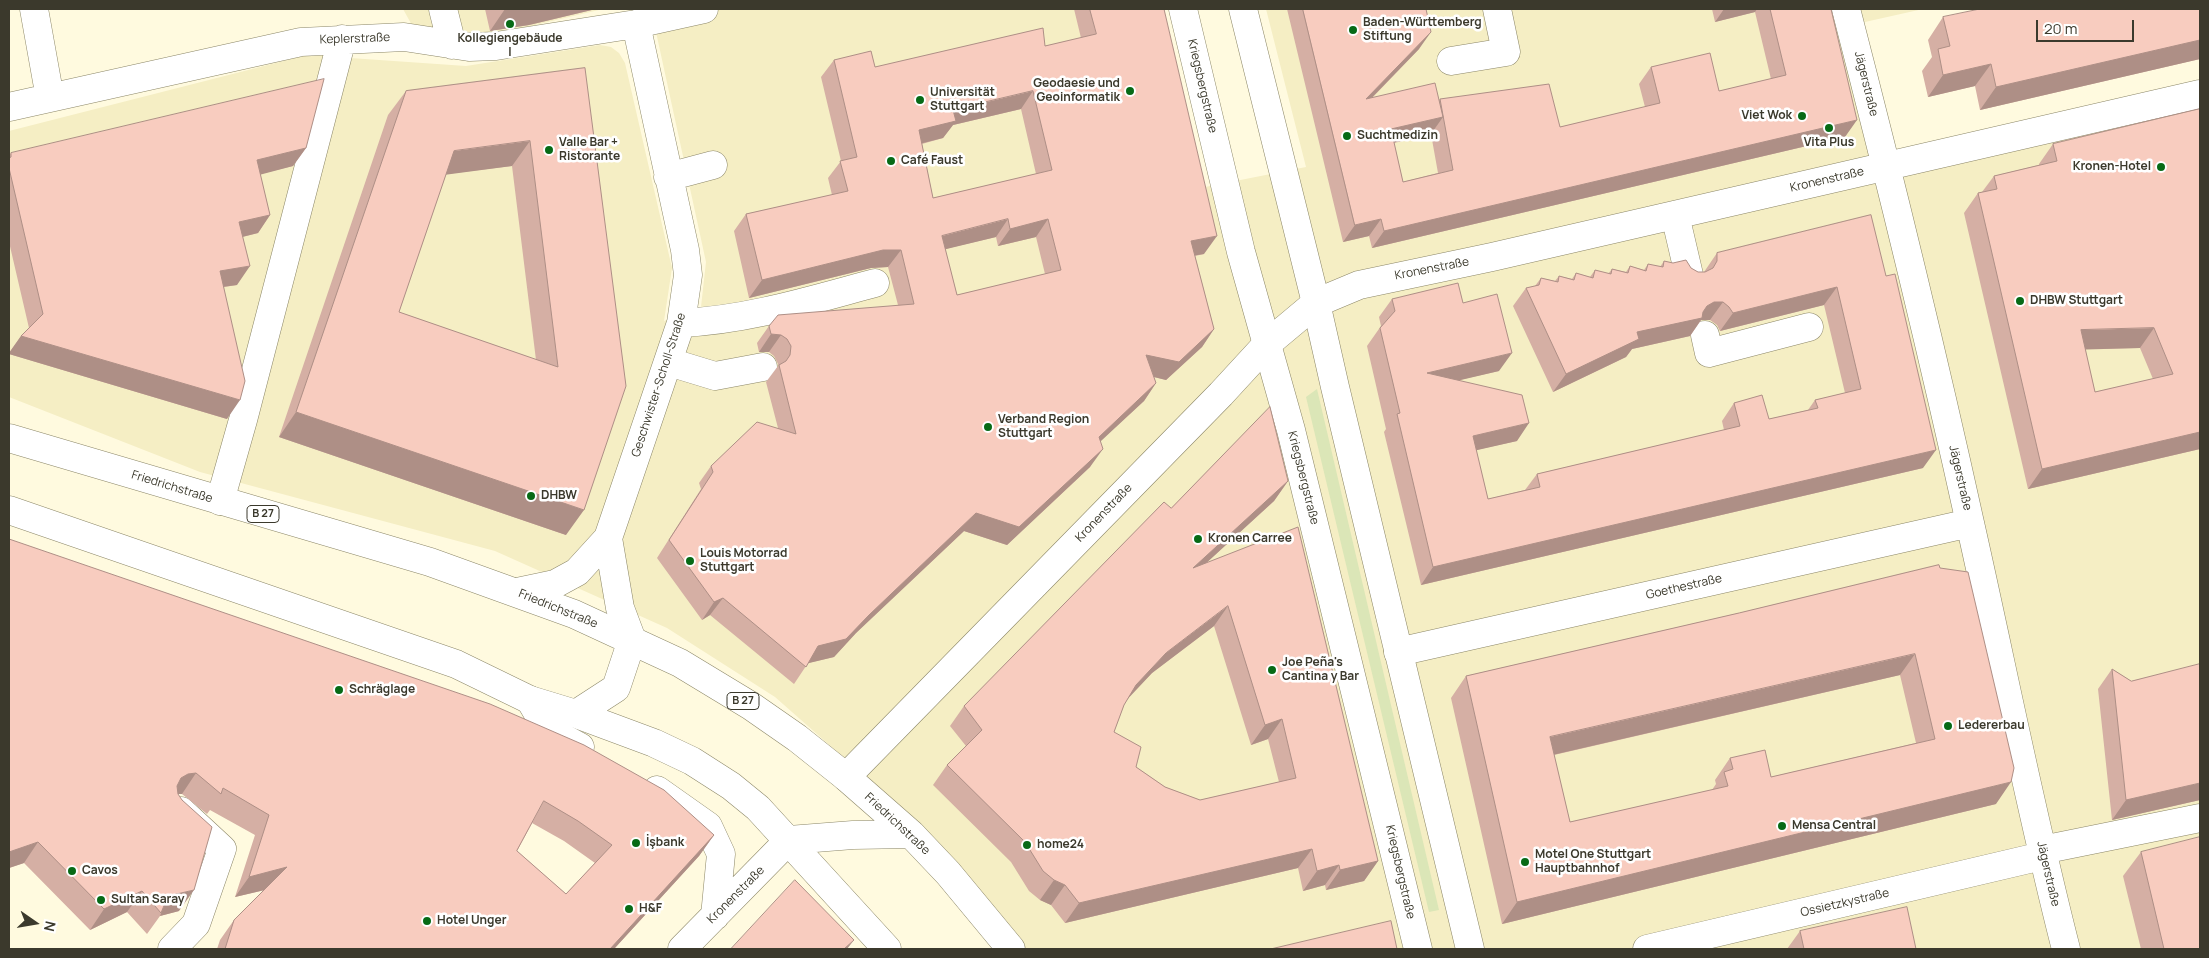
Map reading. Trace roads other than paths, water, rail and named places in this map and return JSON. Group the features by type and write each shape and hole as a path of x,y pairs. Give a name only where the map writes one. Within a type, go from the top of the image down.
{"street":[{"path":"34,9 50,98"},
{"path":"443,9 452,45"},
{"name":"Keplerstraße","path":"9,108 301,42 404,37 469,47 496,46 636,24 704,9"},
{"name":"Kriegsbergstraße","path":"1183,9 1241,252 1291,430 1418,949"},
{"path":"1243,9 1316,303 1470,949"},
{"path":"1452,61 1506,52 1497,9"},
{"name":"Jägerstraße","path":"1846,9 1887,166 1970,523 2042,853 2066,949"},
{"name":"Geschwister-Scholl-Straße","path":"517,592 555,584 577,572 608,538 681,323 688,275 685,250 636,24"},
{"path":"220,501 243,420 342,39"},
{"name":"Kronenstraße","path":"846,777 1221,394 1267,344 1316,303 1359,284 1492,257 2200,94"},
{"path":"668,177 712,165"},
{"path":"1675,215 1689,275"},
{"path":"681,323 707,322 754,315 875,283"},
{"path":"1704,335 1709,353 1809,327"},
{"path":"669,362 715,376 763,367"},
{"name":"Friedrichstraße","path":"9,438 430,562 517,592 632,640 680,663 752,706 797,738 846,777 911,834 948,873 1011,949"},
{"path":"9,510 456,664 530,700 576,714 654,743 692,761 731,786 758,808 887,949"},
{"name":"Goethestraße","path":"1398,652 1970,523"},
{"name":"Geschwister-Scholl-Straße","path":"608,538 620,608 632,640"},
{"path":"576,714 616,688 632,640"},
{"path":"530,700 547,729 604,760"},
{"path":"637,779 661,792 708,826 721,854 715,916"},
{"path":"172,949 196,924 222,849 178,809"},
{"name":"Ossietzkystraße","path":"1647,949 2042,853 2200,818"},
{"path":"789,840 853,835 911,834"},
{"name":"Kronenstraße","path":"682,949 789,840"}],"place":[{"name":"Kollegiengebäude I","path":"510,24"},
{"name":"Baden-Württemberg Stiftung","path":"1353,30"},
{"name":"Geodaesie und Geoinformatik","path":"1130,91"},
{"name":"Universität Stuttgart","path":"920,100"},
{"name":"Viet Wok","path":"1802,116"},
{"name":"Vita Plus","path":"1829,128"},
{"name":"Suchtmedizin","path":"1347,136"},
{"name":"Valle Bar + Ristorante","path":"549,150"},
{"name":"Café Faust","path":"891,161"},
{"name":"Kronen-Hotel","path":"2161,167"},
{"name":"DHBW Stuttgart","path":"2020,301"},
{"name":"Verband Region Stuttgart","path":"988,427"},
{"name":"DHBW","path":"531,496"},
{"name":"Kronen Carree","path":"1198,539"},
{"name":"Louis Motorrad Stuttgart","path":"690,561"},
{"name":"Joe Peña's Cantina y Bar","path":"1272,670"},
{"name":"Schräglage","path":"339,690"},
{"name":"Ledererbau","path":"1948,726"},
{"name":"Mensa Central","path":"1782,826"},
{"name":"İşbank","path":"636,843"},
{"name":"home24","path":"1027,845"},
{"name":"Motel One Stuttgart Hauptbahnhof","path":"1525,862"},
{"name":"Cavos","path":"72,871"},
{"name":"Sultan Saray","path":"101,900"},
{"name":"H&F","path":"629,909"},
{"name":"Hotel Unger","path":"427,921"}]}
